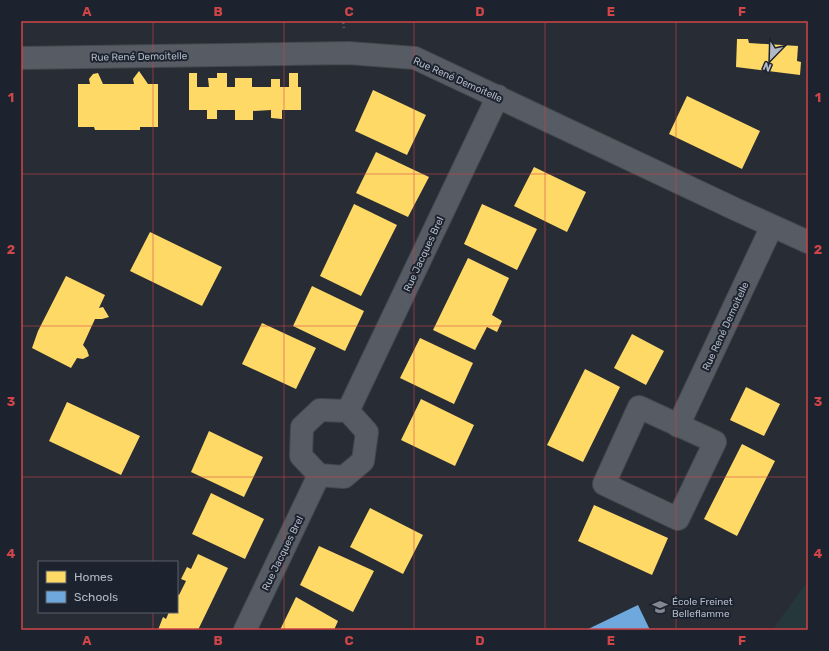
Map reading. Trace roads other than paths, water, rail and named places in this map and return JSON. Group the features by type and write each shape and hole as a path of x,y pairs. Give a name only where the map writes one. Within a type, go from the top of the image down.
{"street":[{"name":"Rue René Demoitelle","path":"21,58 348,53 415,58 808,242"},
{"name":"Rue Jacques Brel","path":"348,411 498,96"},
{"name":"Rue René Demoitelle","path":"678,426 772,226"},
{"path":"639,407 678,426 715,442 678,519 604,484 639,407"},
{"path":"320,410 348,411 367,432 363,461 344,476 319,475 301,456 302,427 320,410"},
{"name":"Rue Jacques Brel","path":"245,630 319,475"}],"place":[{"name":"École Freinet Belleflamme","path":"660,607"}]}
